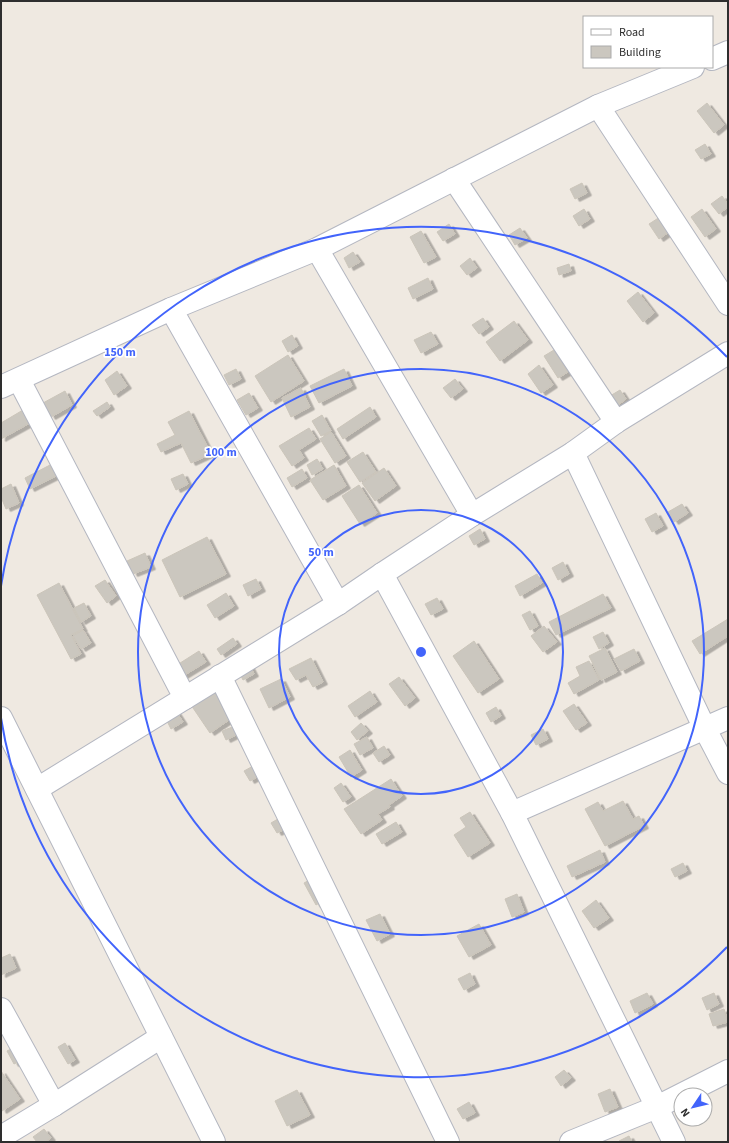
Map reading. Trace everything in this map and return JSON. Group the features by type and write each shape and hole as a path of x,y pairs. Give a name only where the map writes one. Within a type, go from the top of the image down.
{"street":[{"path":"713,59 728,52"},
{"path":"185,698 10,383 172,308 317,249 598,106 691,68"},
{"path":"598,106 728,304"},
{"path":"454,179 616,422"},
{"path":"317,249 472,515"},
{"path":"172,308 338,604"},
{"path":"37,789 338,604 472,515 573,453 616,422 728,353"},
{"path":"573,453 704,729 728,773"},
{"path":"382,574 512,813 674,1142"},
{"path":"220,676 448,1142"},
{"path":"1,718 214,1142"},
{"path":"512,813 728,718"},
{"path":"1,1009 54,1105"},
{"path":"1,1136 54,1105 161,1036"},
{"path":"571,1142 657,1107 728,1071"}],"building":[{"path":"707,103 724,125 714,133 697,111"},
{"path":"705,144 711,154 701,159 695,150"},
{"path":"582,183 587,193 575,199 570,189"},
{"path":"722,196 728,204 728,207 719,214 711,204"},
{"path":"584,209 590,219 579,226 573,216"},
{"path":"702,209 716,229 705,237 691,217"},
{"path":"660,217 669,232 659,239 649,224"},
{"path":"449,224 455,234 443,241 437,232"},
{"path":"520,228 527,238 515,245 509,235"},
{"path":"421,231 436,257 424,263 410,237"},
{"path":"353,252 360,262 349,268 344,258"},
{"path":"470,258 477,268 467,275 460,266"},
{"path":"569,264 571,271 559,275 557,268"},
{"path":"428,278 433,289 413,299 408,288"},
{"path":"638,292 654,313 643,322 627,301"},
{"path":"483,318 489,327 479,334 472,325"},
{"path":"514,321 528,340 500,361 486,342"},
{"path":"431,332 438,344 421,353 414,340"},
{"path":"292,335 298,346 288,352 282,341"},
{"path":"554,350 568,372 558,378 544,356"},
{"path":"288,355 304,381 271,402 255,376"},
{"path":"539,365 553,385 541,393 528,374"},
{"path":"236,369 241,379 229,385 224,375"},
{"path":"344,369 352,386 319,403 310,386"},
{"path":"117,371 127,386 114,395 105,380"},
{"path":"455,379 463,389 451,398 443,388"},
{"path":"301,388 310,407 291,417 282,398"},
{"path":"620,390 626,399 617,406 610,396"},
{"path":"65,391 72,405 51,417 43,403"},
{"path":"249,393 258,408 246,415 237,400"},
{"path":"107,402 110,407 97,416 93,411"},
{"path":"370,407 376,417 343,439 337,429"},
{"path":"23,410 30,423 1,439 1,423"},
{"path":"189,411 211,454 191,463 181,443 161,452 157,444 175,435 168,422"},
{"path":"322,415 331,431 321,436 312,421"},
{"path":"309,428 316,439 299,450 304,458 292,466 279,446"},
{"path":"331,432 346,456 335,463 320,439"},
{"path":"363,452 376,472 360,482 347,462"},
{"path":"317,459 323,469 312,475 307,465"},
{"path":"50,465 56,476 30,489 25,478"},
{"path":"334,465 346,486 323,500 310,480"},
{"path":"384,468 396,486 375,501 362,483"},
{"path":"302,469 307,478 292,487 287,478"},
{"path":"183,474 188,484 176,490 171,479"},
{"path":"11,484 19,503 6,509 1,497 1,489"},
{"path":"359,485 377,513 360,524 342,496"},
{"path":"682,504 688,513 674,522 668,512"},
{"path":"656,513 663,526 652,532 645,519"},
{"path":"480,529 485,539 474,545 469,536"},
{"path":"207,537 226,574 180,597 162,560"},
{"path":"145,553 151,567 133,574 127,561"},
{"path":"563,562 569,574 558,580 552,568"},
{"path":"537,574 542,583 520,596 515,586"},
{"path":"256,579 261,589 248,596 243,585"},
{"path":"105,580 116,596 107,603 95,586"},
{"path":"59,583 83,629 71,635 81,654 71,659 37,595"},
{"path":"226,593 234,606 215,618 207,605"},
{"path":"603,594 611,608 556,635 549,622"},
{"path":"437,598 443,609 431,615 425,604"},
{"path":"84,603 91,616 81,622 74,608"},
{"path":"530,611 538,626 530,630 522,615"},
{"path":"728,619 728,636 700,654 692,641"},
{"path":"544,626 557,642 543,652 531,636"},
{"path":"83,630 91,643 81,649 73,636"},
{"path":"603,632 609,643 599,649 593,637"},
{"path":"233,638 237,644 221,655 217,649"},
{"path":"474,641 499,679 478,693 453,656"},
{"path":"605,648 617,672 601,680 589,656"},
{"path":"634,649 640,661 621,671 614,659"},
{"path":"199,651 206,662 183,676 177,665"},
{"path":"311,658 323,682 313,687 306,675 296,680 289,669"},
{"path":"589,661 599,680 574,694 568,683 580,676 576,667"},
{"path":"248,662 254,674 243,680 237,668"},
{"path":"399,677 415,698 405,706 389,684"},
{"path":"281,679 290,697 269,708 260,689"},
{"path":"214,690 232,718 210,733 191,705"},
{"path":"370,691 377,702 355,717 348,706"},
{"path":"574,704 587,723 576,730 563,711"},
{"path":"496,707 501,716 491,722 486,713"},
{"path":"176,711 183,722 171,729 165,717"},
{"path":"361,723 368,731 357,740 351,732"},
{"path":"235,726 238,734 226,740 222,731"},
{"path":"543,729 548,739 536,745 531,735"},
{"path":"367,737 373,748 360,755 354,744"},
{"path":"384,746 390,755 379,762 373,753"},
{"path":"350,750 362,770 351,777 339,757"},
{"path":"255,765 261,775 250,781 244,771"},
{"path":"391,779 402,796 389,805 390,807 378,814 382,820 361,834 344,809"},
{"path":"341,783 351,797 343,802 334,788"},
{"path":"623,801 633,819 639,816 644,826 605,846 585,809 598,802 603,811"},
{"path":"470,812 490,843 468,857 454,835 466,827 460,818"},
{"path":"283,816 289,827 277,833 271,823"},
{"path":"396,822 402,832 382,844 376,834"},
{"path":"600,850 605,862 572,877 567,866"},
{"path":"683,863 687,871 675,877 671,869"},
{"path":"315,877 326,899 316,905 304,883"},
{"path":"517,894 524,912 512,917 505,899"},
{"path":"596,900 609,918 594,928 582,911"},
{"path":"380,914 390,934 377,941 366,920"},
{"path":"479,924 491,945 469,957 457,936"},
{"path":"10,954 16,968 1,975 1,958"},
{"path":"470,973 475,984 464,990 458,979"},
{"path":"647,993 653,1004 635,1013 630,1001"},
{"path":"714,993 719,1004 707,1010 702,998"},
{"path":"724,1009 728,1022 713,1026 709,1014"},
{"path":"65,1043 75,1060 68,1064 58,1047"},
{"path":"17,1046 24,1059 14,1064 7,1051"},
{"path":"564,1070 571,1078 561,1086 555,1077"},
{"path":"1,1071 20,1099 2,1111 1,1109"},
{"path":"610,1089 618,1107 605,1112 598,1094"},
{"path":"297,1090 310,1115 287,1126 275,1101"},
{"path":"469,1102 475,1113 463,1119 457,1109"},
{"path":"44,1129 51,1138 45,1142 37,1142 33,1137"},
{"path":"629,1136 632,1142 619,1141"}]}
